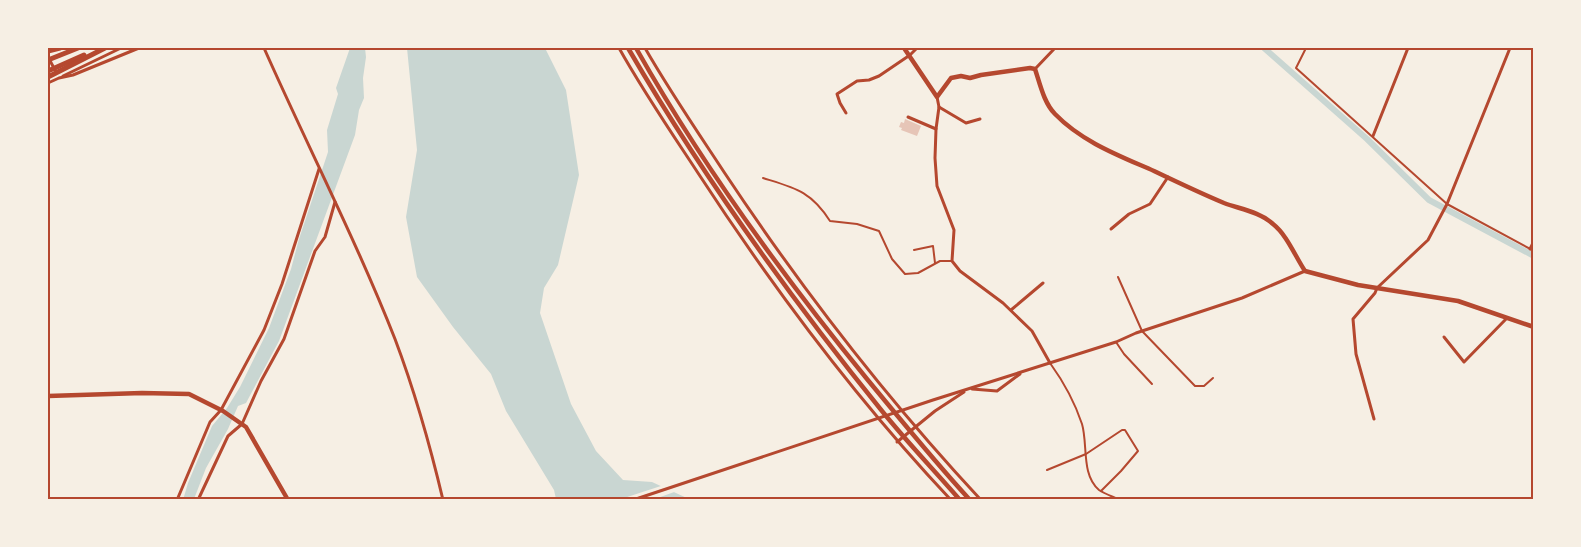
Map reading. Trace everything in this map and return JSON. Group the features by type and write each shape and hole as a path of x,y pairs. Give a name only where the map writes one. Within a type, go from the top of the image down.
{"main road":[{"path":"48,51 60,48"},
{"path":"48,58 78,48"},
{"path":"48,71 104,48"},
{"path":"48,77 104,48"}],"street":[{"path":"48,83 90,61 121,48"},
{"path":"59,78 73,75 139,48"},
{"path":"264,48 335,201 395,340 428,437 443,500"},
{"path":"619,48 693,165 766,274 834,364 898,442 950,500"},
{"path":"628,48 671,120 766,260 849,369 904,437 960,500"},
{"path":"636,48 690,136 776,262 825,328 970,500"},
{"path":"645,48 709,150 784,260 825,315 915,427 980,500"},
{"path":"904,48 937,97 939,107 935,158 937,186 954,230 952,261 960,271 1003,303 1032,331 1050,363"},
{"path":"846,113 837,94 857,80 869,80 879,76 910,55 916,48"},
{"path":"1035,69 1055,48"},
{"path":"1373,136 1408,48"},
{"path":"1374,420 1356,354 1353,319 1372,298 1377,288 1428,240 1447,204 1510,48"},
{"path":"48,58 59,78"},
{"path":"937,97 951,78 961,76 970,78 1030,68 1035,69"},
{"path":"1035,69 1046,100 1054,113 1071,128 1088,140 1113,153 1273,223 1305,271"},
{"path":"939,107 966,123 980,119"},
{"path":"908,117 936,129"},
{"path":"176,500 210,422 222,411 264,330 282,284 319,168"},
{"path":"1111,229 1129,214 1150,204 1168,177"},
{"path":"198,500 228,436 240,423 284,339 315,251 325,237 335,201"},
{"path":"1532,250 1534,241"},
{"path":"633,500 1116,342 1142,331 1242,298 1305,271 1358,285 1458,301 1534,326"},
{"path":"1011,310 1043,284"},
{"path":"1444,337 1464,362 1507,318"},
{"path":"898,442 958,395 973,389 997,391 1022,372"},
{"path":"48,396 142,393 189,394 222,411 250,431 288,500"}],"lane":[{"path":"1306,48 1296,68 1373,136 1430,191 1447,204 1532,250"},
{"path":"763,178 797,189 820,205 830,221 857,224 879,231 892,259 905,274 918,273 940,261 952,261"},
{"path":"914,250 933,246 935,263"},
{"path":"1118,277 1142,331 1195,386 1204,386 1213,378"},
{"path":"1116,342 1124,354 1152,384"},
{"path":"1050,363 1061,378 1082,425 1092,481 1100,491 1120,500"},
{"path":"1047,470 1086,454 1122,430 1126,430 1138,451 1100,491"}],"shaded area":[{"path":"350,48 365,48 364,98 359,110 355,135 279,341 246,403 238,406 228,429 206,468 194,499 183,500 188,483 212,426 227,408 240,387 269,328 291,269 328,152 327,130 338,94 336,88"},
{"path":"407,48 545,48 566,90 579,175 558,265 544,288 540,313 571,404 596,451 623,480 652,482 689,499 556,499 554,490 506,411 491,374 453,327 417,277 406,217 417,150"}],"pier":[{"path":"664,485 677,491 652,500 621,499"}],"building":[{"path":"905,119 921,126 917,136 901,130 902,128 899,127 901,122 904,123"}],"waterway":[{"path":"1264,48 1367,139 1429,200 1534,256"}]}
